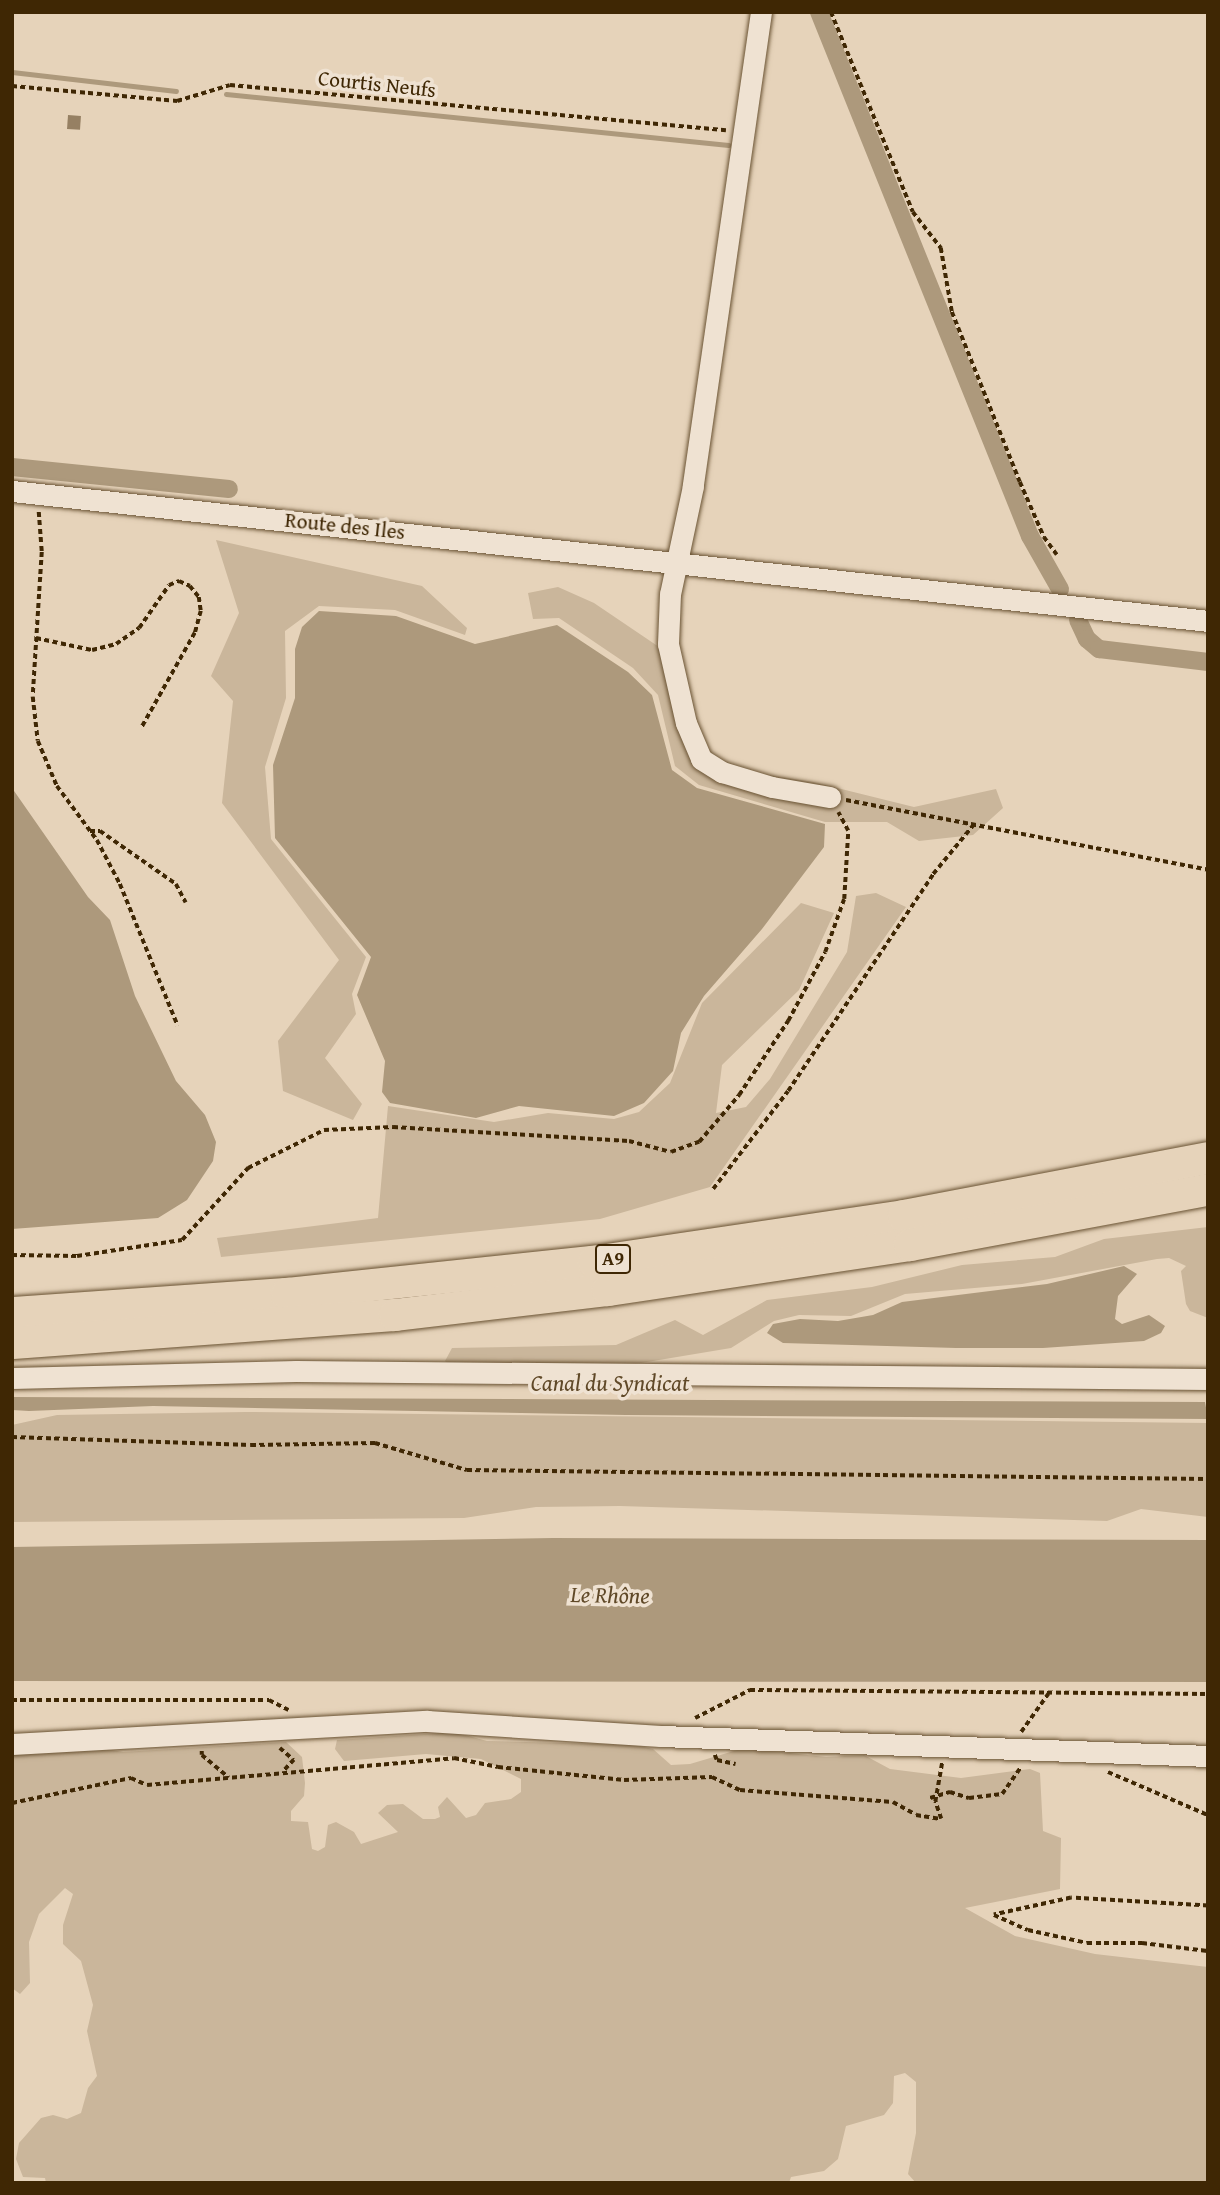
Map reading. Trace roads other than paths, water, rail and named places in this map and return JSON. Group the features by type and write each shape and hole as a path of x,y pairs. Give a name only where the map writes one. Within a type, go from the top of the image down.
{"highway":[{"name":"A9","path":"12,1313 299,1293 594,1262 891,1218 1208,1158"},
{"name":"A9","path":"12,1343 354,1318 594,1292 910,1245 1208,1189"}],"street":[{"path":"761,12 693,486 677,562 668,644 686,723 701,759 722,772 760,783 830,797"},
{"name":"Route des Iles","path":"12,491 1208,621"},
{"path":"12,1378 296,1371 1208,1379"},
{"path":"12,1744 427,1721 1007,1751 1208,1756"}],"water":[{"path":"319,611 396,616 475,644 557,625 628,672 652,695 672,770 697,788 825,824 824,847 762,929 704,996 681,1033 673,1071 644,1103 614,1116 519,1106 476,1118 390,1103 382,1092 385,1061 357,995 371,957 275,838 273,765 295,698 295,649 302,627"},
{"path":"12,788 88,897 110,920 135,996 176,1081 205,1115 216,1142 213,1161 187,1200 158,1218 12,1229"},
{"path":"1124,1266 1137,1274 1118,1296 1115,1319 1122,1324 1149,1315 1165,1326 1161,1333 1144,1341 1043,1348 956,1348 783,1343 767,1333 773,1324 800,1319 838,1321 873,1315 902,1302 1047,1284"},
{"name":"Canal du Syndicat","path":"12,1397 1205,1402 1208,1419 626,1415 153,1406 29,1411 12,1410"},
{"name":"Le Rhône","path":"553,1538 1208,1540 1208,1682 12,1681 12,1547"}],"waterway":[{"path":"819,12 1030,536 1060,589"},
{"path":"12,72 176,91"},
{"path":"226,94 728,145"},
{"path":"12,467 229,489"},
{"path":"1078,620 1087,639 1099,649 1208,662"}]}
